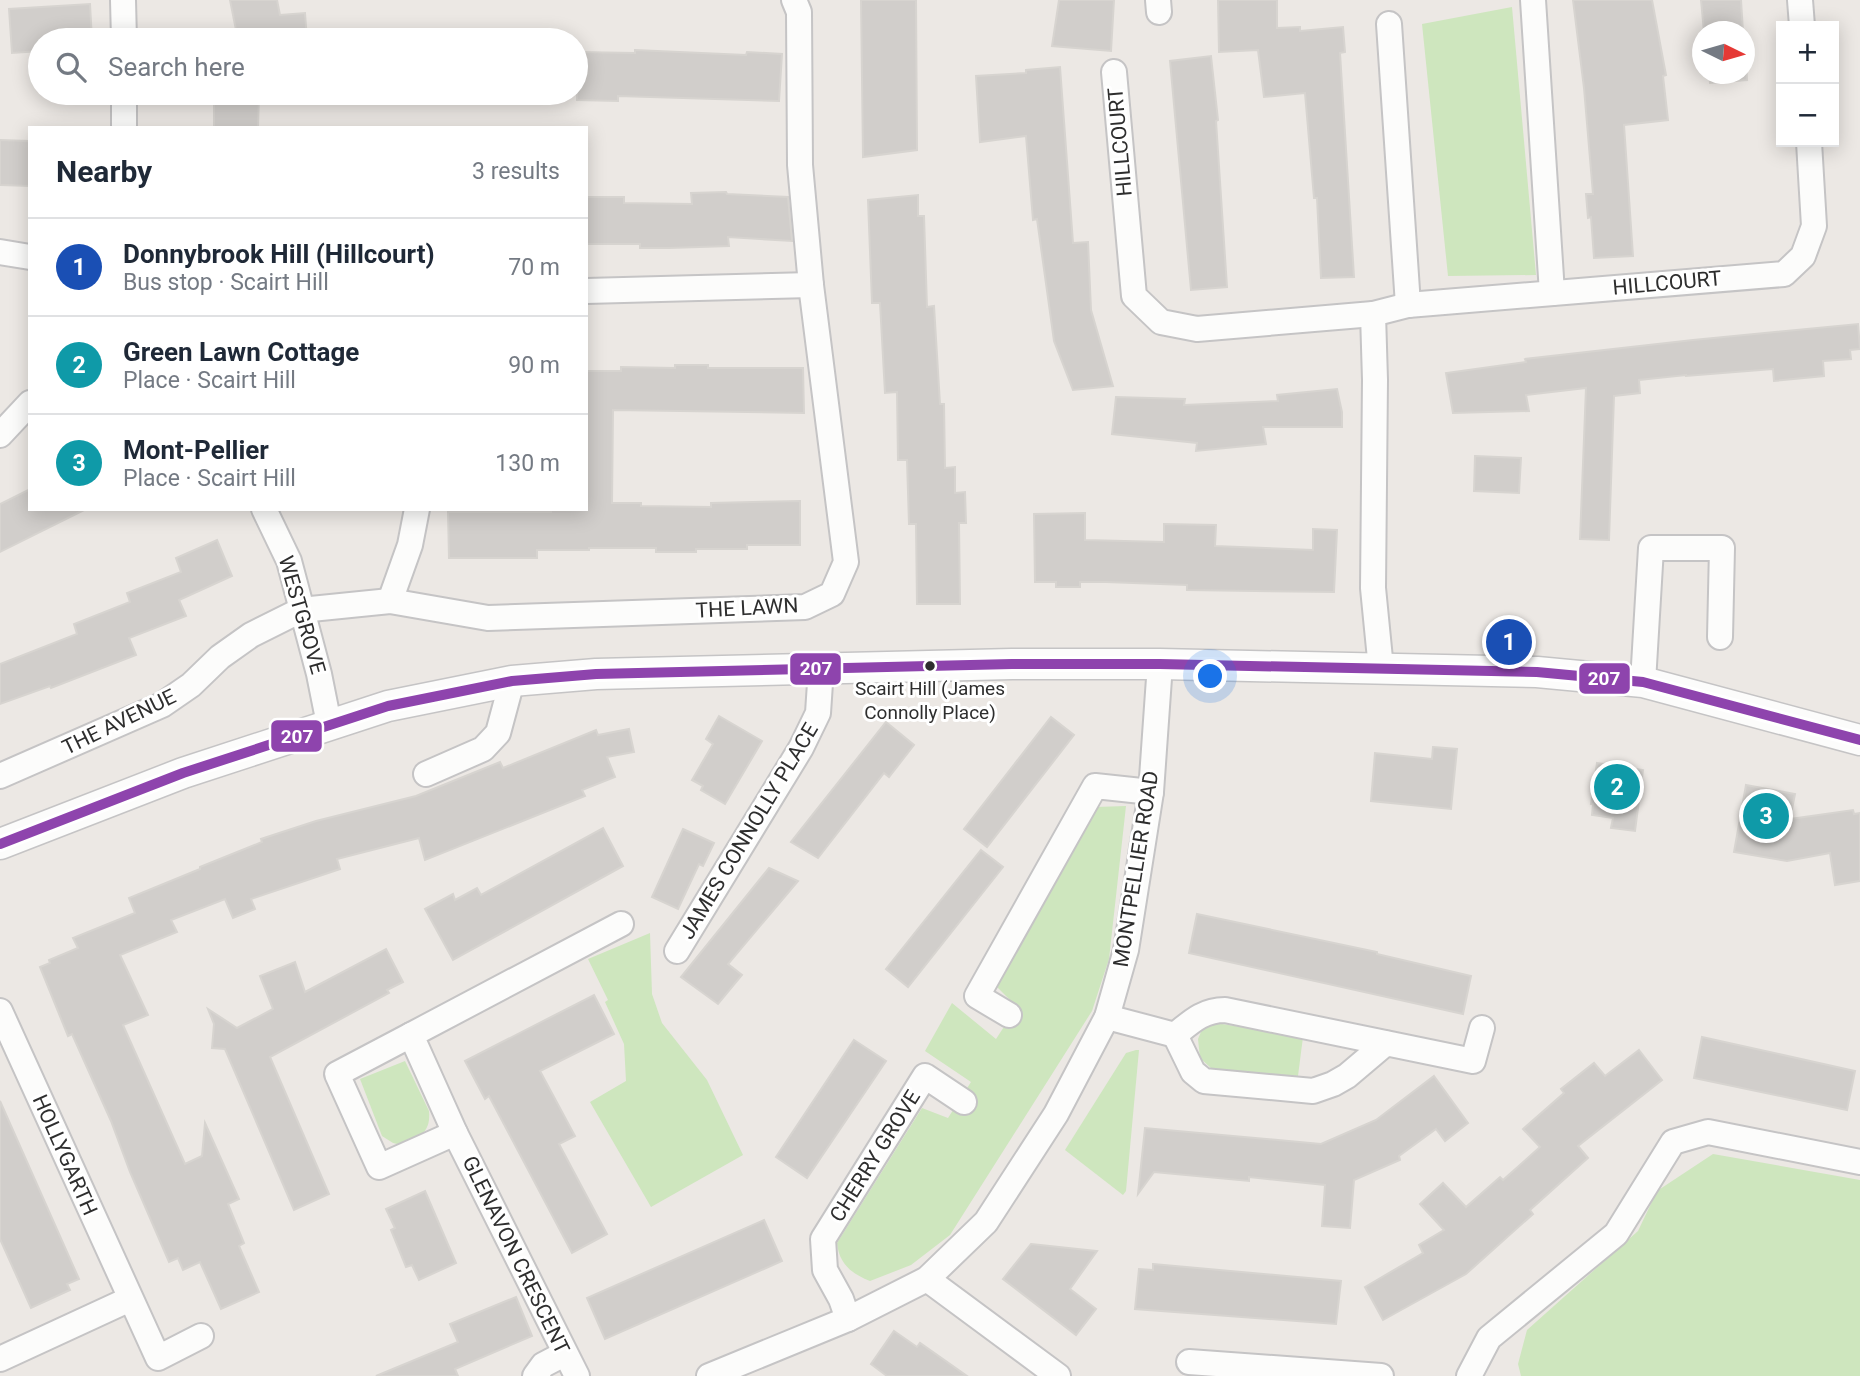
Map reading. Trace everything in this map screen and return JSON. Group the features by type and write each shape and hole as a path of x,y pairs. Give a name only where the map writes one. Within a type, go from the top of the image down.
{"street":[{"path":"123,0 124,28"},
{"name":"THE LAWN","path":"301,610 390,601 488,618 805,607 832,594 846,562 811,285 800,164 799,12 794,0"},
{"path":"1534,0 1552,293"},
{"path":"1800,0 1802,21"},
{"path":"1389,24 1408,305"},
{"name":"HILLCOURT","path":"1114,72 1134,296 1161,322 1197,329 1373,314 1408,305 1784,274 1803,256 1814,226 1809,147"},
{"path":"124,105 124,126"},
{"path":"0,252 28,257"},
{"path":"588,290 811,285"},
{"path":"1373,314 1373,588 1381,668"},
{"path":"0,435 28,405"},
{"name":"WESTGROVE","path":"265,511 289,561 319,674 329,724"},
{"path":"390,601 410,545 417,511"},
{"path":"1643,682 1651,548 1722,548 1720,637"},
{"name":"THE AVENUE","path":"0,776 162,705 191,685 220,657 251,635 301,610"},
{"path":"0,844 183,773 388,706 512,681 596,674 1160,664 1537,672 1643,682 1860,740"},
{"name":"MONTPELLIER ROAD","path":"709,1376 848,1319 926,1279 986,1222 1056,1114 1107,1017 1126,950 1151,792 1160,664"},
{"name":"JAMES CONNOLLY PLACE","path":"677,951 801,748 818,713 821,668"},
{"path":"426,774 483,749 498,733 512,681"},
{"path":"1009,1015 977,996 1095,786 1151,792"},
{"name":"GLENAVON CRESCENT","path":"455,1133 379,1167 337,1074 621,924"},
{"path":"1174,1035 1200,1015 1213,1010 1225,1010 1473,1061 1482,1028"},
{"name":"HOLLYGARTH","path":"0,1011 158,1358 201,1336"},
{"path":"1107,1017 1174,1035 1193,1072 1204,1081 1313,1091 1346,1076 1386,1043"},
{"name":"GLENAVON CRESCENT","path":"411,1035 455,1133 577,1376"},
{"name":"CHERRY GROVE","path":"848,1319 841,1299 825,1270 824,1239 925,1076 964,1102"},
{"path":"1469,1376 1489,1338 1616,1234 1674,1142 1708,1132 1860,1162"},
{"path":"926,1279 1058,1376"},
{"path":"0,1359 130,1298"},
{"path":"535,1376 543,1365 564,1353"},
{"path":"1189,1362 1381,1376"}],"green space":[{"path":"1512,7 1536,275 1448,276 1422,24"},
{"path":"1126,806 1109,959 1092,1011 950,1235 911,1265 870,1281 858,1275 840,1257 837,1243 922,1108 948,1118 971,1082 925,1051 952,1003 996,1039 1017,1007 996,986 1095,807"},
{"path":"650,933 652,994 662,1023 707,1080 743,1155 651,1207 590,1102 626,1081 624,1044 605,1002 608,1000 588,959"},
{"path":"1216,1023 1303,1037 1298,1076 1212,1069 1200,1058 1198,1039 1203,1027"},
{"path":"1139,1050 1126,1191 1123,1195 1065,1150 1126,1053"},
{"path":"405,1061 429,1111 427,1128 406,1146 393,1143 382,1136 360,1079"},
{"path":"1713,1154 1860,1180 1860,1376 1521,1376 1518,1364 1527,1330 1638,1231 1657,1191"}],"building":[{"path":"230,0 277,0 280,15 305,13 306,28 236,28"},
{"path":"861,0 916,0 917,150 863,157"},
{"path":"1059,0 1114,0 1111,51 1052,46"},
{"path":"1218,0 1277,0 1277,28 1300,27 1300,31 1343,27 1345,52 1340,53 1354,277 1321,278 1317,198 1314,198 1305,93 1264,97 1258,50 1219,52"},
{"path":"1573,0 1652,0 1666,75 1663,76 1668,120 1624,125 1633,256 1594,258 1591,217 1588,218 1586,194 1593,194"},
{"path":"1701,0 1741,0 1742,21 1703,21"},
{"path":"90,4 91,28 28,28 28,52 12,53 9,9"},
{"path":"635,50 782,54 779,101 618,96 618,101 588,100 588,52 635,53"},
{"path":"1211,56 1218,120 1227,287 1191,290 1170,61"},
{"path":"1060,67 1073,243 1088,242 1091,310 1113,386 1073,390 1054,341 1037,219 1033,220 1026,136 980,142 976,76 1026,73 1026,70"},
{"path":"214,105 259,105 258,126 214,126"},
{"path":"0,140 28,141 28,186 0,185"},
{"path":"726,192 788,197 792,241 728,237 729,246 669,248 640,248 640,244 588,244 588,197 624,197 624,203 692,204 691,193"},
{"path":"918,195 918,216 924,216 927,307 934,306 940,404 944,404 945,468 955,467 955,493 965,492 966,523 959,523 960,604 917,604 916,524 909,524 907,460 898,460 897,392 885,393 880,303 872,303 868,200"},
{"path":"1858,324 1860,349 1850,350 1851,359 1823,361 1824,376 1774,381 1773,369 1686,375 1639,380 1640,393 1614,396 1609,540 1580,539 1586,388 1526,395 1529,411 1453,413 1446,373 1526,362 1525,359"},
{"path":"675,365 708,365 708,368 803,368 804,413 613,410 612,503 711,507 711,503 800,501 800,545 747,545 747,549 696,549 696,552 656,552 656,548 589,548 537,550 537,558 449,558 448,512 588,511 588,371 621,371 621,367 675,368"},
{"path":"1337,389 1342,427 1263,427 1266,444 1196,451 1197,443 1112,434 1116,397 1185,399 1184,405 1278,401 1277,395"},
{"path":"1475,456 1521,458 1519,493 1474,491"},
{"path":"28,490 28,511 82,511 0,552 0,504"},
{"path":"1085,513 1085,540 1164,542 1164,524 1216,525 1215,546 1313,550 1313,529 1337,530 1334,592 1187,590 1187,585 1106,582 1080,582 1080,587 1056,587 1056,582 1035,582 1034,514"},
{"path":"217,540 232,576 179,600 186,616 129,638 136,655 51,688 50,686 0,704 0,664 77,634 74,624 130,602 127,593 181,572 176,558"},
{"path":"719,716 762,741 725,804 701,790 703,786 692,780 713,744 706,739"},
{"path":"1051,717 1074,735 987,847 964,829"},
{"path":"886,722 914,745 889,777 884,773 818,858 791,842"},
{"path":"629,729 634,752 607,757 615,777 582,790 585,796 425,860 419,838 337,859 340,869 251,899 255,909 233,918 225,899 171,920 177,932 120,955 148,1015 123,1025 185,1164 202,1156 205,1123 239,1199 228,1204 244,1243 239,1246 259,1292 221,1309 200,1262 183,1270 178,1258 169,1262 111,1121 72,1034 68,1036 40,967 50,963 49,960 78,948 73,938 135,913 129,898 262,842 261,839 316,821 416,796 500,762 503,768 596,730 598,735"},
{"path":"1433,747 1457,749 1451,809 1371,801 1375,753 1432,759"},
{"path":"1597,763 1643,770 1635,831 1611,828 1613,818 1592,815"},
{"path":"1746,785 1795,794 1790,819 1853,810 1854,814 1860,813 1860,881 1835,885 1830,853 1787,861 1734,852"},
{"path":"603,828 623,866 453,960 425,909 453,894 455,900 477,888 481,895"},
{"path":"683,829 714,843 703,866 699,864 678,909 652,897"},
{"path":"981,850 1003,867 908,987 886,969"},
{"path":"769,868 798,881 728,964 742,975 718,1004 681,977"},
{"path":"1197,914 1377,952 1471,976 1463,1014 1189,953"},
{"path":"386,949 403,982 387,990 389,993 270,1057 329,1194 294,1210 225,1049 212,1048 214,1024 208,1009 237,1028 273,1009 260,976 295,962 305,992"},
{"path":"594,995 614,1034 540,1071 575,1136 559,1144 607,1234 572,1253 489,1096 485,1099 465,1061"},
{"path":"1702,1037 1855,1071 1847,1110 1694,1078"},
{"path":"854,1040 886,1061 807,1178 776,1157"},
{"path":"1639,1050 1662,1080 1578,1146 1588,1158 1530,1210 1533,1214 1466,1274 1383,1320 1365,1287 1423,1253 1419,1245 1444,1230 1420,1204 1443,1183 1466,1207 1500,1177 1503,1180 1540,1147 1523,1129 1564,1093 1561,1089 1594,1063 1605,1076"},
{"path":"1434,1076 1468,1123 1445,1141 1436,1129 1399,1156 1400,1160 1354,1180 1350,1228 1322,1226 1325,1185 1249,1177 1249,1181 1154,1172 1138,1194 1145,1128 1321,1144 1376,1120"},
{"path":"0,1101 79,1279 67,1284 70,1290 31,1308 0,1239"},
{"path":"425,1191 456,1263 419,1280 412,1265 406,1267 391,1230 395,1228 386,1209"},
{"path":"764,1220 782,1261 605,1339 587,1298"},
{"path":"1031,1244 1097,1251 1070,1289 1096,1309 1076,1335 1003,1279"},
{"path":"1153,1264 1341,1281 1336,1324 1135,1309 1139,1269 1153,1270"},
{"path":"516,1297 532,1336 455,1369 458,1376 376,1376 458,1342 450,1324"},
{"path":"894,1331 917,1347 920,1343 967,1376 887,1376 871,1364"}],"transit line":[{"name":"207","path":"0,844 183,773 388,706 512,681 596,674 1012,664 1160,664 1537,672 1643,682 1860,740"}],"place":[{"name":"Donnybrook Hill (Hillcourt)","path":"1509,642"},
{"name":"Scairt Hill (James Connolly Place)","path":"930,666"},
{"name":"Green Lawn Cottage","path":"1617,787"},
{"name":"Mont-Pellier","path":"1766,816"}]}
